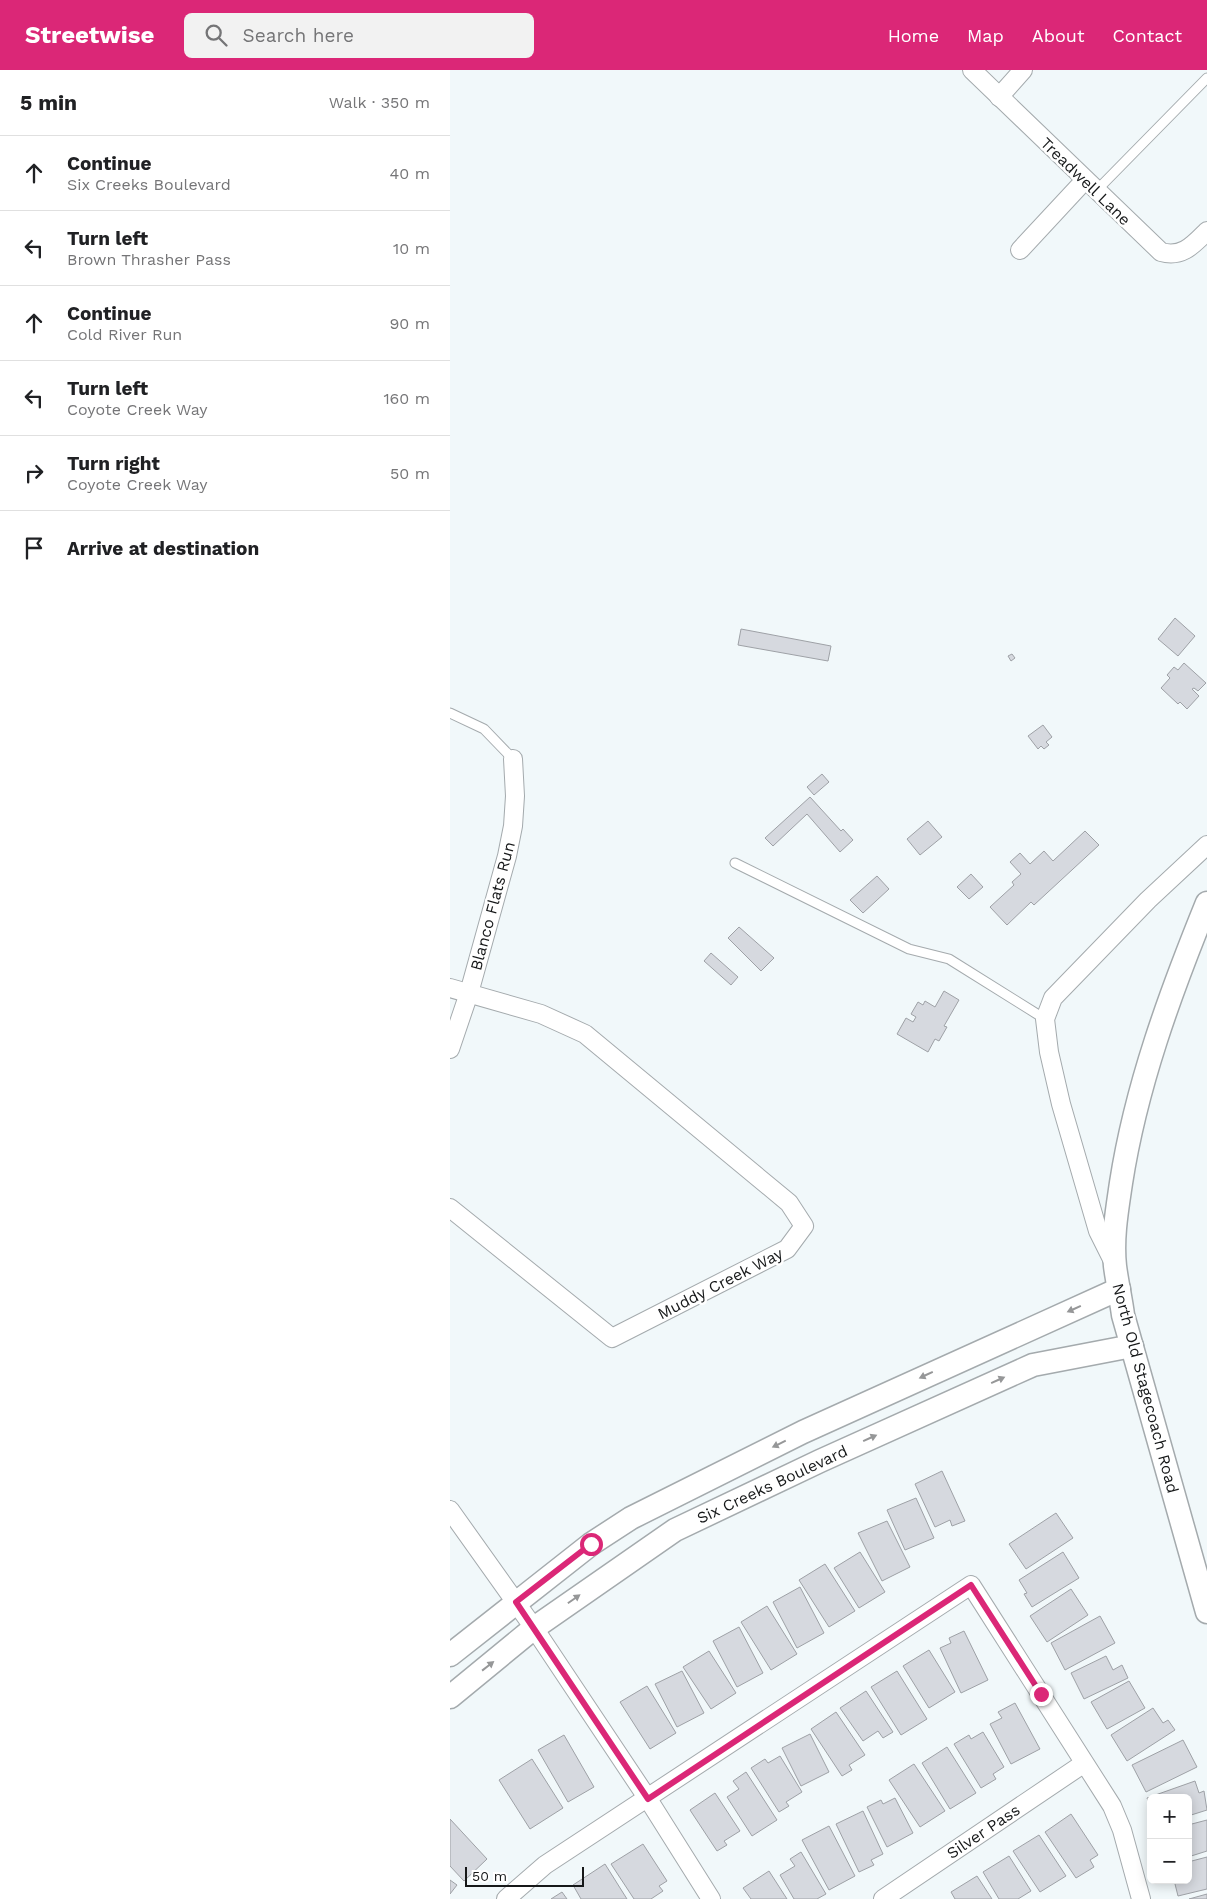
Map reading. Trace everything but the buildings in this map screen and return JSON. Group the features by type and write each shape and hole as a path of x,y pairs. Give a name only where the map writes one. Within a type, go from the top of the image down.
{"street":[{"name":"Treadwell Lane","path":"972,70 1161,252 1171,255 1182,253 1207,231"},
{"path":"999,97 1023,70"},
{"path":"1020,250 1091,186"},
{"name":"Blanco Flats Run","path":"450,1049 469,993 513,826 515,796 513,759"},
{"path":"1115,1265 1098,1231 1061,1104 1045,1020 1053,998 1148,900 1207,845"},
{"name":"North Old Stagecoach Road","path":"1207,904 1172,993 1143,1082 1129,1133 1115,1225 1115,1265 1132,1346 1207,1612"},
{"name":"Muddy Creek Way","path":"450,988 541,1014 585,1034 789,1203 804,1226 787,1249 612,1338 450,1208"},
{"name":"Six Creeks Boulevard","path":"450,1655 591,1544 659,1503 803,1432 1119,1289"},
{"name":"Six Creeks Boulevard","path":"450,1696 534,1628 675,1530 820,1461 1033,1365 1132,1346"},
{"path":"450,1510 534,1628 648,1799 711,1899"},
{"path":"506,1899 545,1865 971,1585 1115,1814 1122,1830 1141,1899"},
{"name":"Silver Pass","path":"883,1899 1083,1764"}],"lane":[{"path":"1091,186 1207,78"},
{"path":"450,713 484,729 513,759"},
{"path":"735,864 909,949 949,959 1045,1020"}],"route":[{"path":"591,1544 516,1602 648,1799 971,1585 1041,1694"}]}
